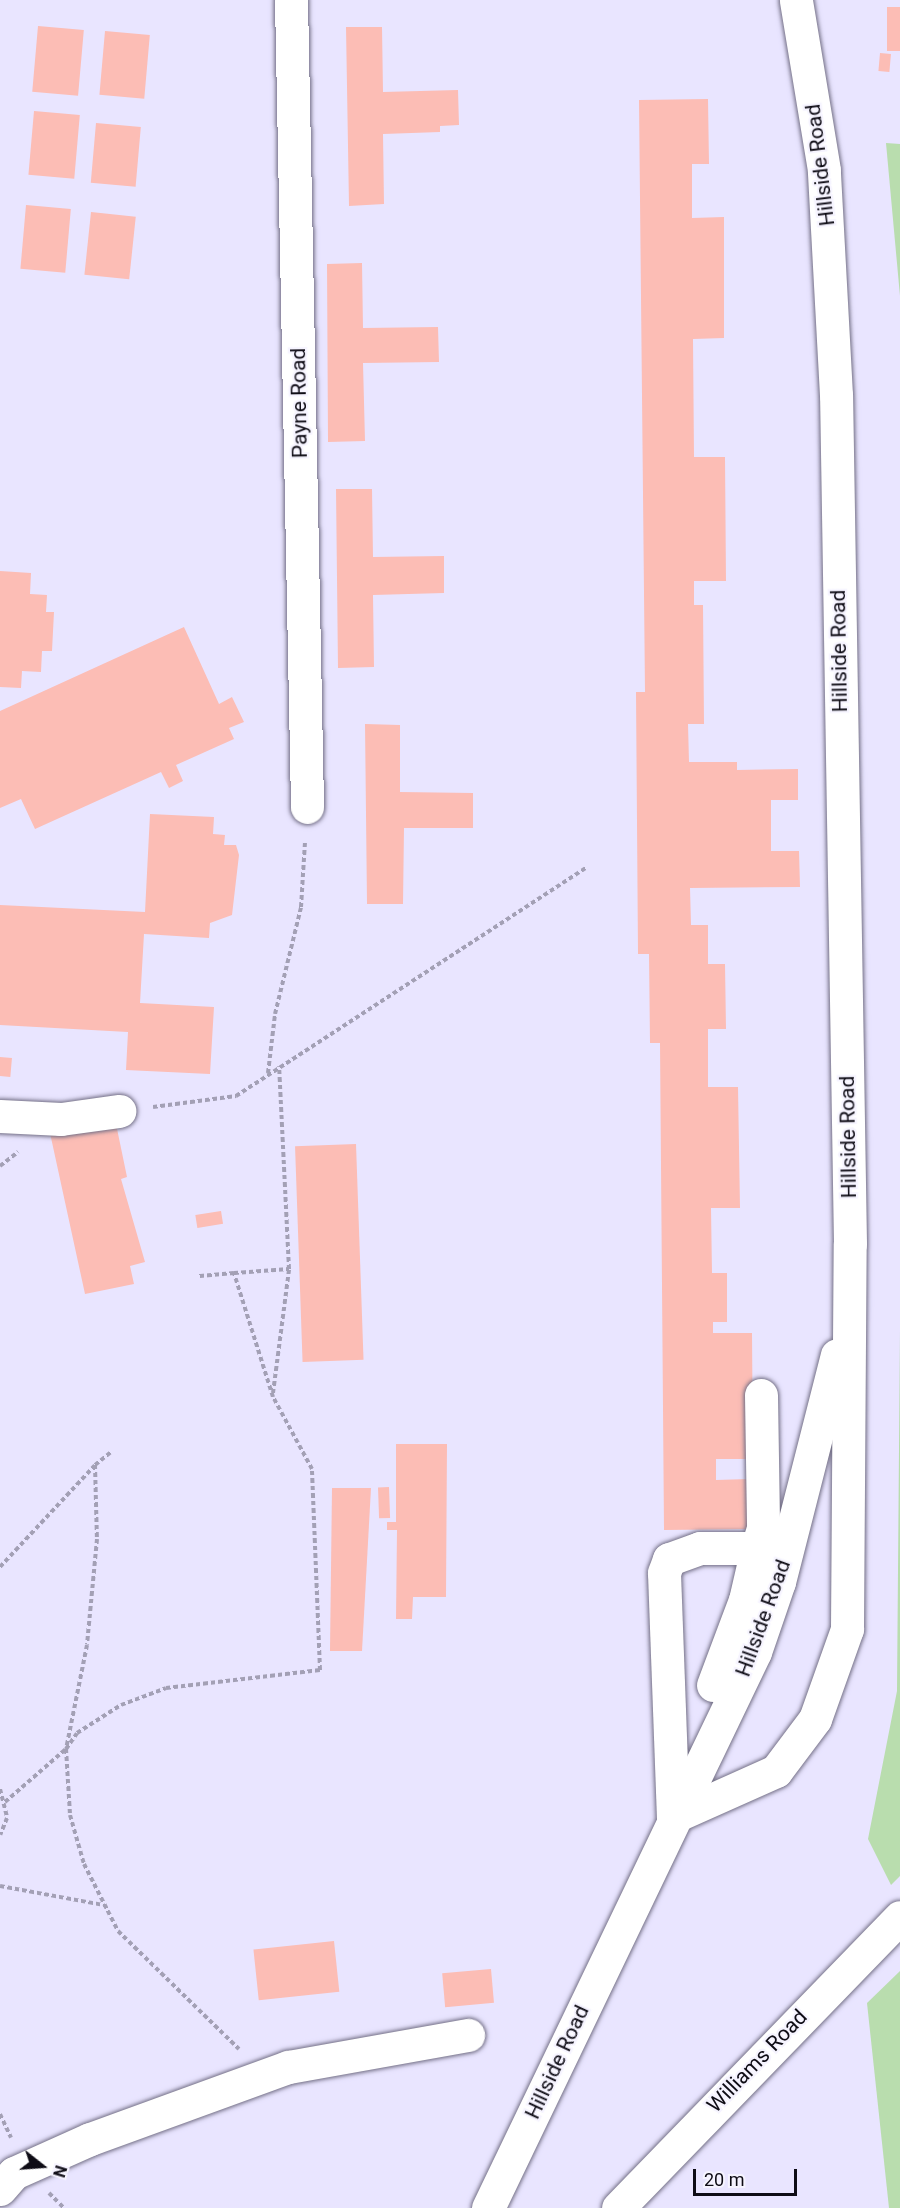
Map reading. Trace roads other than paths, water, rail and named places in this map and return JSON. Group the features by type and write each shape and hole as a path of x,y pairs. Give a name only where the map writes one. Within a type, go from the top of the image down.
{"street":[{"name":"Payne Road","path":"291,0 307,807"},
{"name":"Hillside Road","path":"673,1817 776,1771 815,1719 847,1629 850,1304 830,266 824,170 796,0"},
{"path":"0,1116 61,1119 119,1111"},
{"name":"Hillside Road","path":"488,2208 673,1817 755,1652 779,1582 850,1304"},
{"path":"713,1685 745,1600 763,1528 761,1395"},
{"path":"673,1817 664,1572 669,1559 700,1548 757,1548"},
{"name":"Williams Road","path":"618,2208 900,1917"},
{"path":"0,2189 14,2174 90,2139 264,2076 468,2036"}]}
